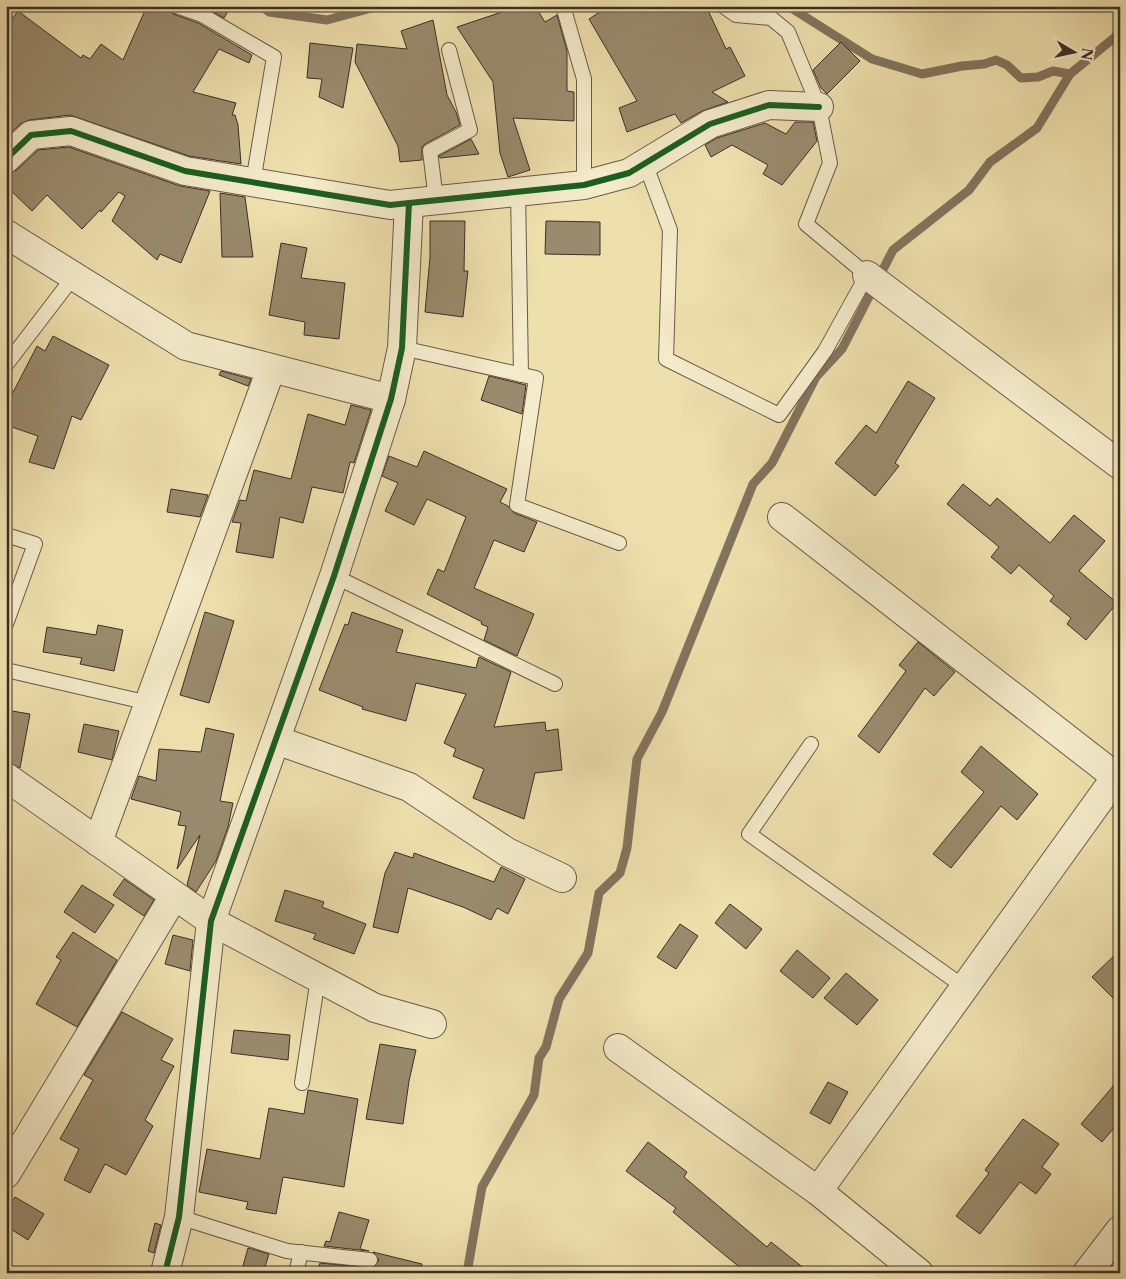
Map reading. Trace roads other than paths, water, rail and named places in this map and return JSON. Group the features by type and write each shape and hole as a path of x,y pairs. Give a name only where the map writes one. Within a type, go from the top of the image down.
{"street":[{"path":"6,159 31,135 71,130 185,171 390,205 584,185 629,173 710,124 769,105 819,107"},
{"path":"165,1273 179,1217 211,921 334,576 391,398 402,348 423,202"},
{"path":"6,234 186,346 391,398"},
{"path":"874,280 1120,465"},
{"path":"98,842 271,369"},
{"path":"782,517 1118,779 818,1191"},
{"path":"276,740 409,787 507,852 562,878"},
{"path":"6,777 211,921 375,1008 432,1024"},
{"path":"6,1174 174,896"},
{"path":"618,1048 818,1191 919,1273"},
{"path":"1087,1273 1120,1230"}],"lane":[{"path":"176,6 202,16 274,58 253,182"},
{"path":"563,6 584,79 584,185"},
{"path":"645,163 670,230 666,359 778,415 874,280 806,224 830,163 819,107 788,32 771,18 736,15 723,6"},
{"path":"423,202 430,151 470,130 449,50"},
{"path":"518,192 521,375"},
{"path":"6,365 74,276"},
{"path":"402,348 536,378 517,505 620,543"},
{"path":"6,535 35,544 6,624"},
{"path":"334,576 555,684"},
{"path":"6,670 150,703"},
{"path":"811,744 749,834 964,988"},
{"path":"302,1083 318,978"},
{"path":"179,1217 288,1251 370,1260"},
{"path":"296,1273 301,1252"}],"waterway":[{"path":"261,6 269,12 327,20 379,6"},
{"path":"788,6 872,59 922,74 962,66 984,64 996,60 1007,65 1021,78 1038,77 1053,71 1070,74"},
{"path":"467,1273 482,1187 534,1095 539,1058 546,1047 559,999 588,953 599,893 620,873 627,848 637,759 662,712 753,484 772,463 816,377 842,349 893,250 969,190 990,162 1037,128 1070,74 1120,33"}]}
